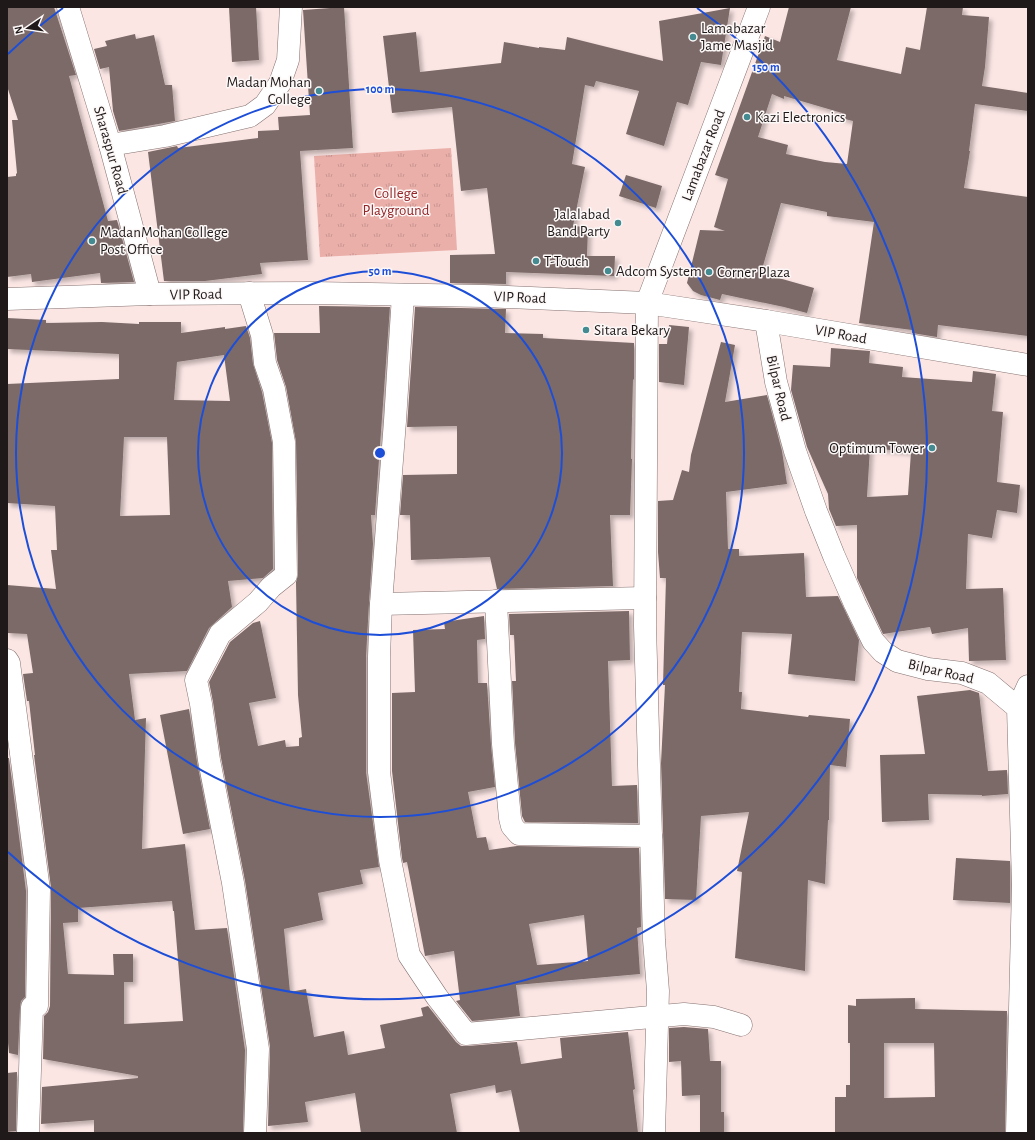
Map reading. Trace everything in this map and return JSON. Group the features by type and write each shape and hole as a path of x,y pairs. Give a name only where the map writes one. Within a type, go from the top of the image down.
{"street":[{"name":"Sharaspur Road","path":"68,7 110,145 150,294"},
{"path":"110,145 166,136 250,116 264,106 280,84 288,60 291,7"},
{"name":"Lamabazar Road","path":"647,303 759,7"},
{"path":"249,293 262,335 265,363 274,389 284,442 286,575 271,587 258,602 220,634 196,680 209,760 233,882 258,1049 255,1133"},
{"name":"VIP Road","path":"7,299 150,294 249,293 484,296 647,303 766,321 1028,365"},
{"path":"403,295 396,413 381,604 379,657 379,772 390,860 409,955 437,997 466,1034 684,1014 714,1017 741,1026"},
{"path":"647,303 645,598 654,940 658,991 654,1133"},
{"name":"Bilpar Road","path":"766,321 776,382 795,451 816,511 834,556 873,641 883,652 897,661 928,669 962,673 988,683 1018,708"},
{"path":"381,604 645,598"},
{"path":"496,601 503,744 512,826 519,834 651,836"},
{"path":"7,660 9,663 14,753 38,890 37,1006 32,1006 28,1133"},
{"path":"1017,1133 1023,885 1018,708 1028,686"}],"green space":[{"name":"College Playground","path":"451,148 457,250 320,257 314,156"}],"building":[{"path":"7,7 54,7 76,75 69,76 108,221 117,220 134,282 101,283 100,273 32,282 31,274 7,277 7,177 16,176 17,173 12,120 18,120 7,86"},
{"path":"229,7 256,7 259,60 232,62"},
{"path":"344,7 353,148 300,151 308,260 260,263 262,274 205,281 164,281 148,152 177,146 178,148 258,138 258,131 279,130 278,117 310,115 303,10"},
{"path":"789,7 851,7 837,60 901,74 906,47 920,50 927,7 963,7 962,15 989,17 982,86 1028,93 1028,111 975,104 964,188 1028,197 1028,336 938,325 937,337 912,333 912,330 859,323 874,222 827,216 827,212 781,203 761,273 814,288 807,313 722,294 720,300 701,295 693,291 687,283 700,230 725,231 714,227 728,179 715,175 765,36 780,42","holes":["772,94 784,99 784,96 842,113 841,118 853,121 847,164 825,162 786,154 788,145 758,137"]},
{"path":"730,8 721,65 701,62 688,105 677,102 664,146 626,134 639,91 596,81 594,87 585,85 572,164 585,167 573,226 588,227 587,256 615,256 614,276 506,272 506,284 450,283 450,255 495,254 487,188 461,191 452,107 392,113 383,36 416,32 420,72 501,63 504,42 539,48 565,50 567,37 663,61 659,21"},
{"path":"135,34 136,39 154,35 165,85 172,85 175,121 119,131 113,111 109,67 100,69 94,49 107,46 105,41"},
{"path":"626,175 662,186 656,208 619,196"},
{"path":"319,306 390,307 375,515 371,515 373,544 366,657 366,772 379,867 360,870 363,884 318,893 323,920 284,929 290,992 306,989 314,1037 344,1031 348,1055 385,1048 380,1025 423,1016 421,1008 428,1006 456,1042 461,1046 517,1042 521,1064 562,1058 560,1038 628,1032 635,1089 633,1090 638,1133 520,1133 511,1090 496,1093 495,1085 450,1094 457,1133 361,1133 355,1093 305,1102 308,1122 268,1126 270,1047 245,881 221,758 209,682 230,642 253,623 260,621 276,698 249,703 258,746 285,740 286,747 299,746 299,738 302,737 298,695 296,442 286,387 277,360 274,333 320,333"},
{"path":"415,307 506,309 505,333 543,334 543,338 634,343 630,515 610,515 613,586 497,589 490,557 411,560 410,515 400,515 403,475 457,474 457,426 407,427"},
{"path":"7,318 46,320 46,323 102,322 139,324 139,322 181,322 181,333 225,327 225,329 246,326 250,338 253,364 262,392 272,443 273,569 263,578 228,581 232,607 209,628 187,671 129,674 135,720 146,718 142,849 185,844 195,930 227,928 245,1050 243,1133 94,1133 94,1120 41,1124 42,1087 138,1078 138,1076 43,1059 44,1016 48,1012 50,1006 51,888 34,755 29,701 27,701 23,674 33,673 27,634 7,633 7,585 56,589 51,550 57,550 55,506 7,503 7,384 119,379 119,354 7,349","holes":["224,355 230,401 174,400 177,362","124,437 167,437 170,515 120,516","172,901 183,1021 124,1024 124,982 133,982 133,954 113,954 114,975 68,974 63,923 78,922 78,908"]},
{"path":"669,325 689,327 684,385 659,382 659,344 667,344"},
{"path":"721,342 735,345 725,402 767,395 782,451 787,484 726,492 728,549 739,549 739,556 804,553 806,597 838,596 859,640 855,681 788,674 792,634 742,632 739,692 742,692 741,709 808,717 809,715 850,719 846,767 830,765 829,820 825,884 808,880 805,971 735,958 742,872 737,871 749,812 701,816 696,900 665,899 661,763 665,685 663,685 666,578 660,578 658,552 658,501 673,500 682,470 689,472 691,455"},
{"path":"831,348 870,351 869,363 903,367 902,377 972,382 973,371 996,374 992,411 1003,412 997,482 1020,485 1017,513 997,510 992,538 968,534 966,589 1003,588 1006,660 969,661 968,628 932,634 930,627 883,634 857,578 857,525 836,526 829,509 828,494 807,447 791,390 793,365 830,367","holes":["870,448 911,452 908,495 867,497"]},
{"path":"629,611 630,660 608,661 612,786 637,785 638,823 525,822 522,816 515,743 512,681 516,681 514,635 510,635 509,614"},
{"path":"484,616 485,639 477,640 478,683 487,683 495,787 468,792 477,838 486,837 489,850 517,846 639,848 641,927 637,928 640,974 516,985 520,1016 472,1021 456,1001 460,1000 454,951 425,956 407,862 403,863 402,858 392,771 392,693 415,692 413,630 445,629 444,622","holes":["584,915 588,961 537,965 529,924"]},
{"path":"970,690 979,693 988,771 1007,770 1008,794 982,796 928,794 929,820 882,822 880,755 925,754 917,696"},
{"path":"189,709 197,762 210,829 183,834 160,715"},
{"path":"7,758 9,758 26,891 25,997 21,1001 20,1007 18,1055 9,1053 7,1033"},
{"path":"956,858 1010,861 1010,903 953,900"},
{"path":"915,998 915,1009 1007,1011 1005,1133 835,1133 835,1097 846,1097 846,1085 850,1085 848,1005 856,1006 856,999","holes":["884,1043 934,1043 935,1097 884,1098"]},
{"path":"684,1027 708,1029 710,1061 721,1061 721,1112 724,1112 724,1133 700,1133 700,1095 682,1096 681,1061 669,1062 669,1028"},
{"path":"17,1072 16,1131 7,1132 7,1073"}],"place":[{"name":"Lamabazar Jame Masjid","path":"693,37"},
{"name":"Madan Mohan College","path":"319,91"},
{"name":"Kazi Electronics","path":"747,117"},
{"name":"Jalalabad Band Party","path":"618,223"},
{"name":"MadanMohan College Post Office","path":"92,241"},
{"name":"T-Touch","path":"536,261"},
{"name":"Adcom System","path":"608,271"},
{"name":"Corner Plaza","path":"709,272"},
{"name":"Sitara Bekary","path":"586,330"},
{"name":"Optimum Tower","path":"932,448"}]}
